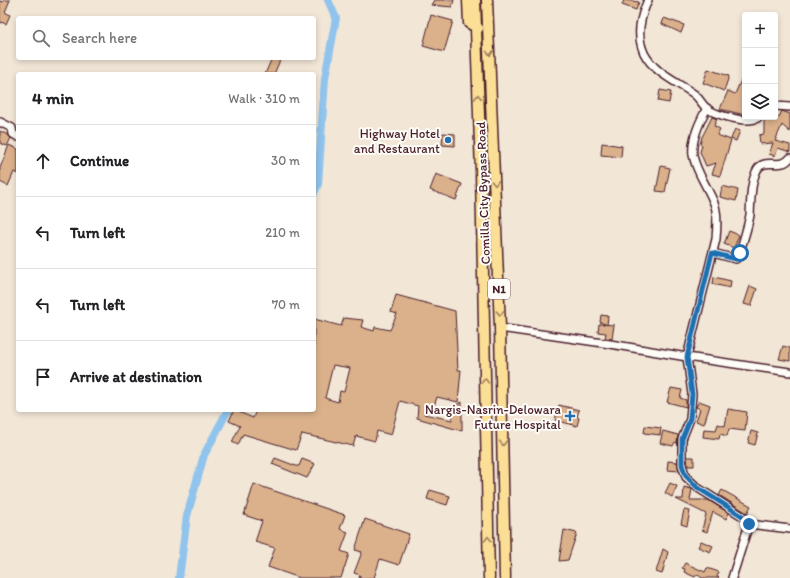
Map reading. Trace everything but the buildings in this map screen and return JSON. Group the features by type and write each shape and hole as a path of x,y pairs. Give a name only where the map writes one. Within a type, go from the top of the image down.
{"highway":[{"path":"468,0 469,24 476,28 488,27 494,23 494,0"},
{"name":"N1","path":"475,0 481,180 489,578"},
{"name":"Comilla City Bypass Road","path":"487,0 500,328 505,578"}],"street":[{"path":"648,0 641,15 639,36 645,54 654,67 694,94 706,108 740,120 754,120"},
{"path":"778,106 790,107"},
{"path":"706,108 693,142 693,154 698,172 715,207 717,223 712,253 687,357 692,394 690,419 682,439 682,465 686,476 698,488 747,519 749,524 732,578"},
{"path":"0,122 12,128 13,134 16,136"},
{"path":"712,253 736,259 740,253 748,226 751,190 756,172 760,165 765,163 782,163 790,158"},
{"path":"500,328 790,372"},
{"path":"749,524 790,529"}],"waterway":[{"path":"316,188 318,184 325,78 336,18 328,0"},
{"path":"179,578 187,516 204,455 227,412"}],"place":[{"name":"Highway Hotel and Restaurant","path":"448,140"},
{"name":"Nargis-Nasrin-Delowara Future Hospital","path":"570,416"}],"route":[{"path":"740,253 736,259 725,258 712,253 687,357 692,394 690,419 682,439 682,465 686,476 698,488 747,519 749,524"}]}
